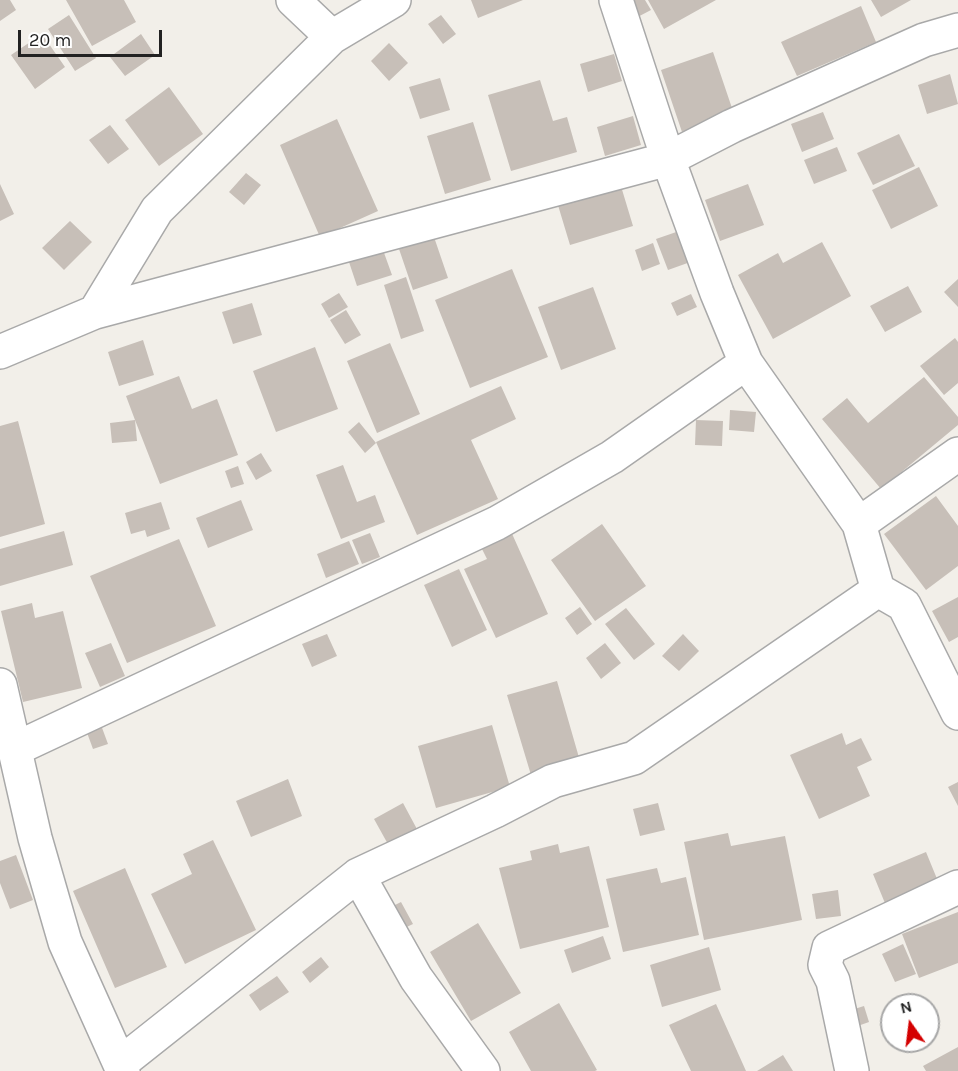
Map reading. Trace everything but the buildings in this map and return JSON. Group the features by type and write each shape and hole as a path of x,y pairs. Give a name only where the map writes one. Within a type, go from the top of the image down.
{"street":[{"path":"293,0 333,37"},
{"path":"95,312 157,210 333,37 394,0"},
{"path":"616,0 668,159 717,293 746,363 859,524 878,590 904,605 958,713"},
{"path":"0,352 95,312 668,159 732,126 924,40 958,30"},
{"path":"15,749 496,523 612,457 746,363"},
{"path":"859,524 958,454"},
{"path":"0,685 35,838 65,942 122,1067 358,875 495,811 553,781 634,758 878,590"},
{"path":"358,875 416,978 483,1071"},
{"path":"852,1071 833,981 825,965 830,948 958,887"}]}
